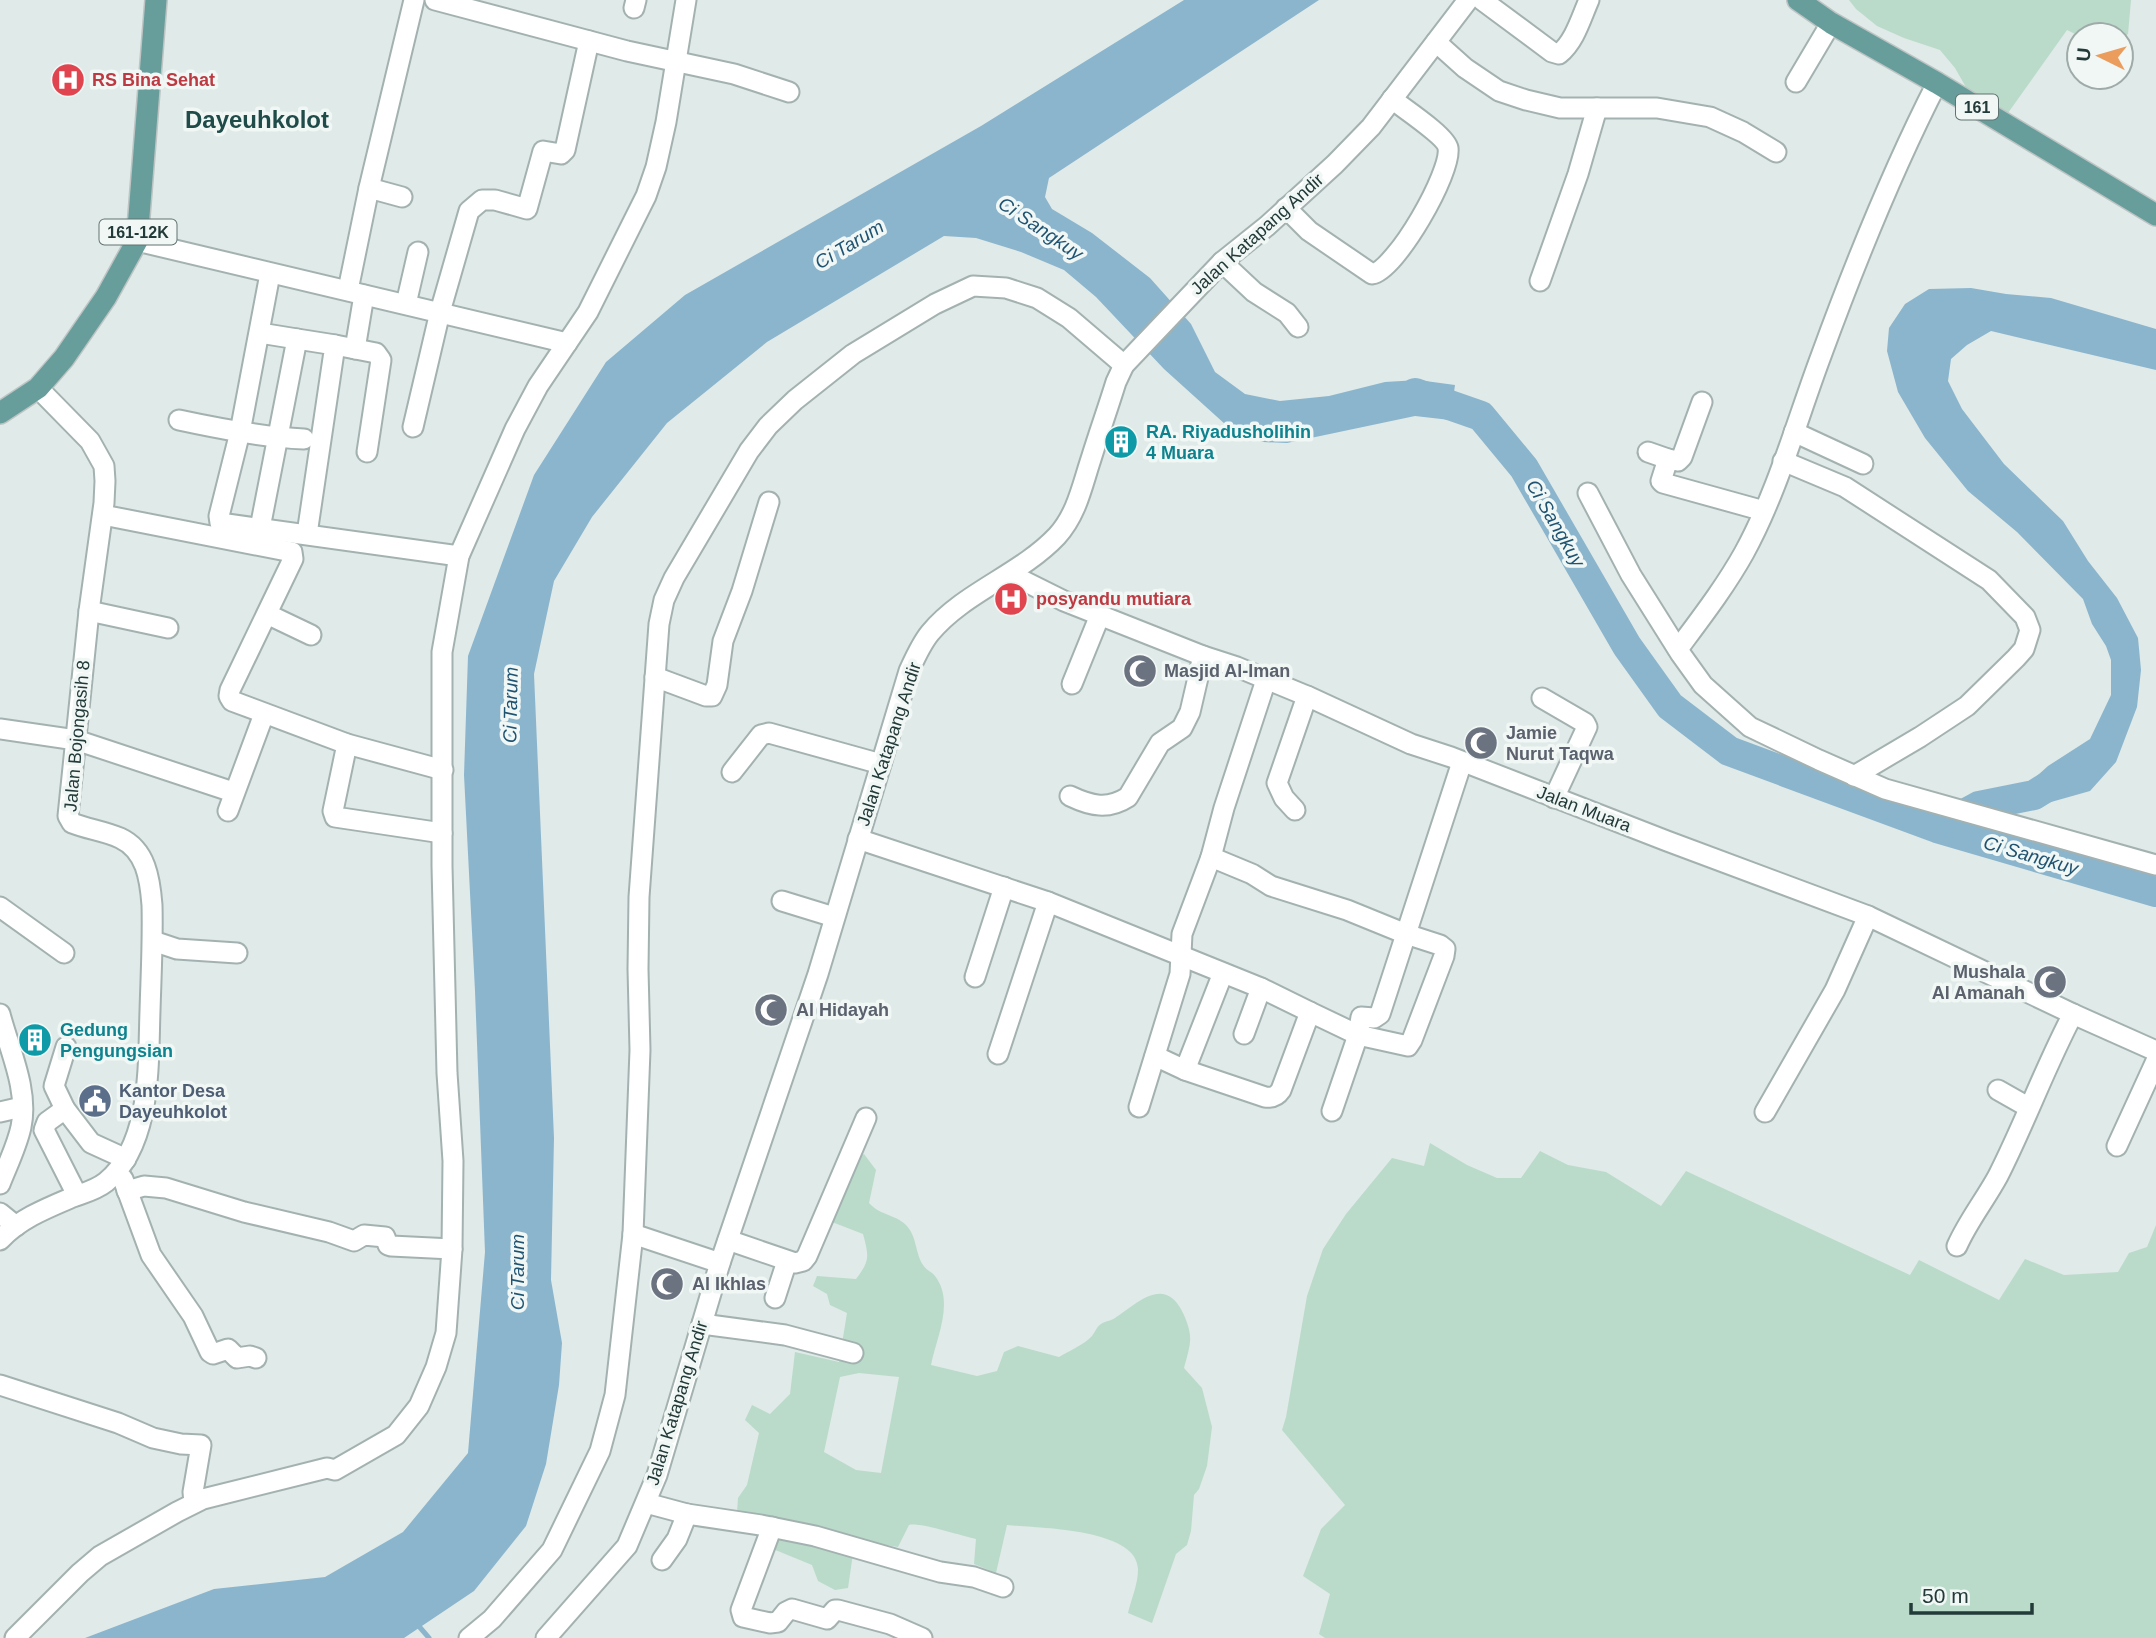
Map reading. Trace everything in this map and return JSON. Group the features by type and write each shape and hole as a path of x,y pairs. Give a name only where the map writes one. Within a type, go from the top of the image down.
{"main road":[{"name":"161-12K","path":"0,413 38,388 65,358 123,269 137,241 156,0"},
{"name":"161","path":"1798,0 1831,23 1937,83 2156,215"}],"street":[{"path":"307,534 356,292 369,188 414,0"},
{"path":"435,0 491,7 589,41 734,74 789,92"},
{"path":"15,1638 100,1556 194,1503 245,1487 327,1468 335,1470 396,1435 419,1406 436,1367 446,1334 452,1249 453,1161 447,1073 442,833 442,652 459,556 515,429 538,386 587,313 646,196 664,133 686,0"},
{"name":"Jalan Katapang Andir","path":"546,1638 627,1546 657,1475 720,1263 805,1014 909,671 929,634 944,619 1029,562 1059,534 1077,506 1116,382 1129,360 1222,262 1286,208 1362,136 1468,0"},
{"path":"1482,0 1552,52 1559,54 1576,29 1589,0"},
{"path":"1796,82 1831,23"},
{"path":"414,427 440,312 469,211 482,200 495,200 527,209 543,150 561,154 565,150 589,41"},
{"path":"1436,42 1465,68 1499,91 1526,100 1560,108 1657,108 1710,117 1776,152"},
{"path":"1678,649 1732,573 1764,510 1871,222 1937,83"},
{"path":"1286,208 1309,231 1353,262 1372,274 1378,272 1404,244 1431,202 1448,153 1445,141 1392,99"},
{"path":"1540,281 1578,174 1597,108"},
{"path":"369,188 402,197"},
{"path":"137,241 566,343"},
{"path":"406,304 418,252"},
{"path":"1222,262 1254,292 1287,313 1298,327"},
{"path":"270,274 240,432 219,516 220,523 459,556"},
{"path":"469,1638 492,1619 552,1550 600,1451 615,1395 633,1234 640,1050 639,897 659,624 664,600 674,578 749,451 768,426 794,400 853,354 935,304 973,286 1006,288 1037,298 1129,360"},
{"path":"260,333 376,353 381,360 367,452"},
{"path":"260,528 297,339"},
{"name":"Jalan Bojongasih 8","path":"0,1240 40,1210 92,1191 123,1163 137,1132 146,1088 153,941 150,883 141,856 122,839 70,821 68,812 89,611 103,515 104,466 90,441 38,388"},
{"path":"1648,452 1678,461 1682,457 1702,402"},
{"path":"179,420 278,438 304,439"},
{"path":"1794,432 1863,464"},
{"path":"1668,458 1661,478 1663,483 1764,510"},
{"path":"1783,461 1845,487 1989,579 2025,617 2030,630 2024,649 1967,706 1854,776"},
{"path":"1588,493 1631,575 1678,649 1703,685 1749,727 1885,789 2156,864"},
{"path":"655,677 712,696 717,685 723,641 742,591 769,502"},
{"path":"103,515 292,552 293,559 230,690 232,701 347,744 443,770"},
{"name":"Jalan Muara","path":"1010,574 1064,601 1237,667 1411,744 1868,916 2156,1051"},
{"path":"89,611 168,628"},
{"path":"267,614 311,635"},
{"path":"1072,684 1100,615"},
{"path":"1070,796 1086,804 1105,807 1128,797 1160,743 1182,728 1190,712 1203,656"},
{"path":"1139,1107 1180,974 1182,934 1211,857 1224,808 1266,680"},
{"path":"1295,810 1284,798 1277,783 1307,696"},
{"path":"1542,698 1585,723 1587,727 1554,798"},
{"path":"0,729 76,740 231,802 264,714"},
{"path":"732,772 761,735 769,733 881,764"},
{"path":"347,744 333,811 335,817 442,833"},
{"path":"1332,1111 1358,1035 1361,1017 1374,1018 1380,1014 1462,762"},
{"path":"858,839 1048,902 1261,988 1358,1035 1406,1047 1410,1045 1445,952 1440,945 1347,910 1271,886 1252,874 1211,857"},
{"path":"975,977 1004,887"},
{"path":"782,901 834,917"},
{"path":"998,1054 1048,902"},
{"path":"0,907 64,953"},
{"path":"1765,1112 1835,989 1868,916"},
{"path":"153,941 177,949 237,953"},
{"path":"1185,1070 1223,973"},
{"path":"1244,1034 1261,988"},
{"path":"1155,1056 1185,1070 1272,1097 1278,1095 1310,1012"},
{"path":"0,1014 20,1086 23,1115 19,1135 0,1184"},
{"path":"1957,1246 1963,1231 1998,1175 2050,1058 2073,1014"},
{"path":"66,1047 54,1086 65,1108 91,1143 123,1163 127,1191 151,1255 193,1316 209,1352 213,1354 228,1349 239,1358 256,1358"},
{"path":"2117,1146 2156,1061"},
{"path":"20,1086 54,1086"},
{"path":"1998,1090 2028,1108"},
{"path":"0,1112 22,1107"},
{"path":"65,1108 44,1125 44,1130 77,1195"},
{"path":"728,1240 787,1261 799,1263 807,1256 866,1118"},
{"path":"127,1191 144,1186 166,1188 354,1241 366,1234 385,1237 387,1245 391,1246 452,1249"},
{"path":"0,1213 16,1226"},
{"path":"633,1234 720,1263"},
{"path":"775,1298 787,1261"},
{"path":"702,1324 785,1335 853,1353"},
{"path":"0,1385 118,1423 153,1438 201,1445 193,1492 194,1503"},
{"path":"646,1503 687,1514 815,1536 1003,1587"},
{"path":"662,1560 677,1539 687,1514"},
{"path":"772,1527 741,1611 743,1617 768,1630 792,1609 824,1620 836,1610 890,1624 922,1638"}],"green space":[{"path":"1849,0 2131,0 2129,21 2065,21 2065,33 2008,113 1967,89 1940,50 1877,26"},
{"path":"1430,1143 1467,1165 1497,1178 1521,1178 1540,1151 1568,1165 1606,1172 1661,1206 1686,1171 1910,1275 1919,1260 1999,1300 2025,1259 2064,1275 2118,1272 2129,1253 2147,1247 2156,1225 2156,1638 1325,1638 1319,1634 1330,1594 1303,1576 1321,1529 1345,1505 1282,1430 1307,1296 1323,1249 1346,1214 1392,1158 1424,1166"},
{"path":"864,1154 876,1170 869,1203 906,1225 923,1265 941,1286 944,1308 931,1365 977,1376 997,1371 1004,1352 1018,1346 1059,1357 1088,1340 1101,1324 1141,1300 1158,1294 1175,1300 1182,1311 1190,1339 1184,1368 1202,1388 1212,1427 1207,1466 1199,1489 1194,1495 1187,1545 1176,1554 1152,1623 1128,1613 1138,1575 1134,1556 1122,1546 1105,1538 1061,1529 1007,1525 996,1573 974,1564 976,1539 931,1527 909,1525 898,1547 855,1540 848,1588 835,1590 818,1581 812,1565 773,1549 737,1512 738,1498 747,1485 759,1433 745,1420 752,1405 770,1414 790,1394 795,1352 839,1362 847,1313 830,1305 827,1294 813,1286 817,1276 856,1279 866,1263 863,1234 832,1222 856,1160","holes":["859,1373 899,1377 881,1473 856,1470 824,1452 840,1377"]}],"water":[{"name":"Ci Tarum","path":"1184,0 1319,0 1049,178 1045,197 1052,209 1092,233 1150,278 1191,324 1215,372 1245,394 1280,401 1329,396 1385,382 1418,380 1455,385 1450,420 1415,416 1287,443 1263,442 1236,434 1164,369 1096,297 1064,270 1021,252 976,238 944,236 767,342 667,423 592,517 554,581 534,674 554,1138 551,1280 562,1343 559,1385 546,1464 526,1526 474,1591 404,1638 85,1638 214,1589 325,1577 403,1532 468,1453 485,1252 464,775 468,656 534,475 606,362 685,295 981,126"},
{"path":"1971,288 2051,298 2156,329 2156,370 1991,331 1967,345 1951,359 1948,381 1962,409 2004,464 2063,521 2088,561 2117,598 2138,638 2141,670 2137,707 2116,762 2090,791 2044,804 2027,792 2026,786 2048,766 2090,739 2111,695 2111,660 2106,646 2092,624 2083,599 2017,532 1968,491 1925,438 1898,392 1887,351 1889,328 1905,304 1929,289"}],"waterway":[{"name":"Ci Sangkuy","path":"1415,393 1481,416 1524,468 1627,646 1670,706 1729,751 1937,828 2156,892"},
{"path":"1944,825 1979,806 2034,795 2068,774"},
{"path":"417,1624 429,1638"}],"place":[{"name":"RS Bina Sehat","path":"68,80"},
{"name":"RA. Riyadusholihin 4 Muara","path":"1121,442"},
{"name":"posyandu mutiara","path":"1011,599"},
{"name":"Masjid Al-Iman","path":"1140,671"},
{"name":"Jamie Nurut Taqwa","path":"1481,743"},
{"name":"Mushala Al Amanah","path":"2050,982"},
{"name":"Al Hidayah","path":"771,1010"},
{"name":"Gedung Pengungsian","path":"35,1040"},
{"name":"Kantor Desa Dayeuhkolot","path":"95,1101"},
{"name":"Al Ikhlas","path":"667,1284"}],"district":[{"name":"Dayeuhkolot","path":"257,120"}]}
